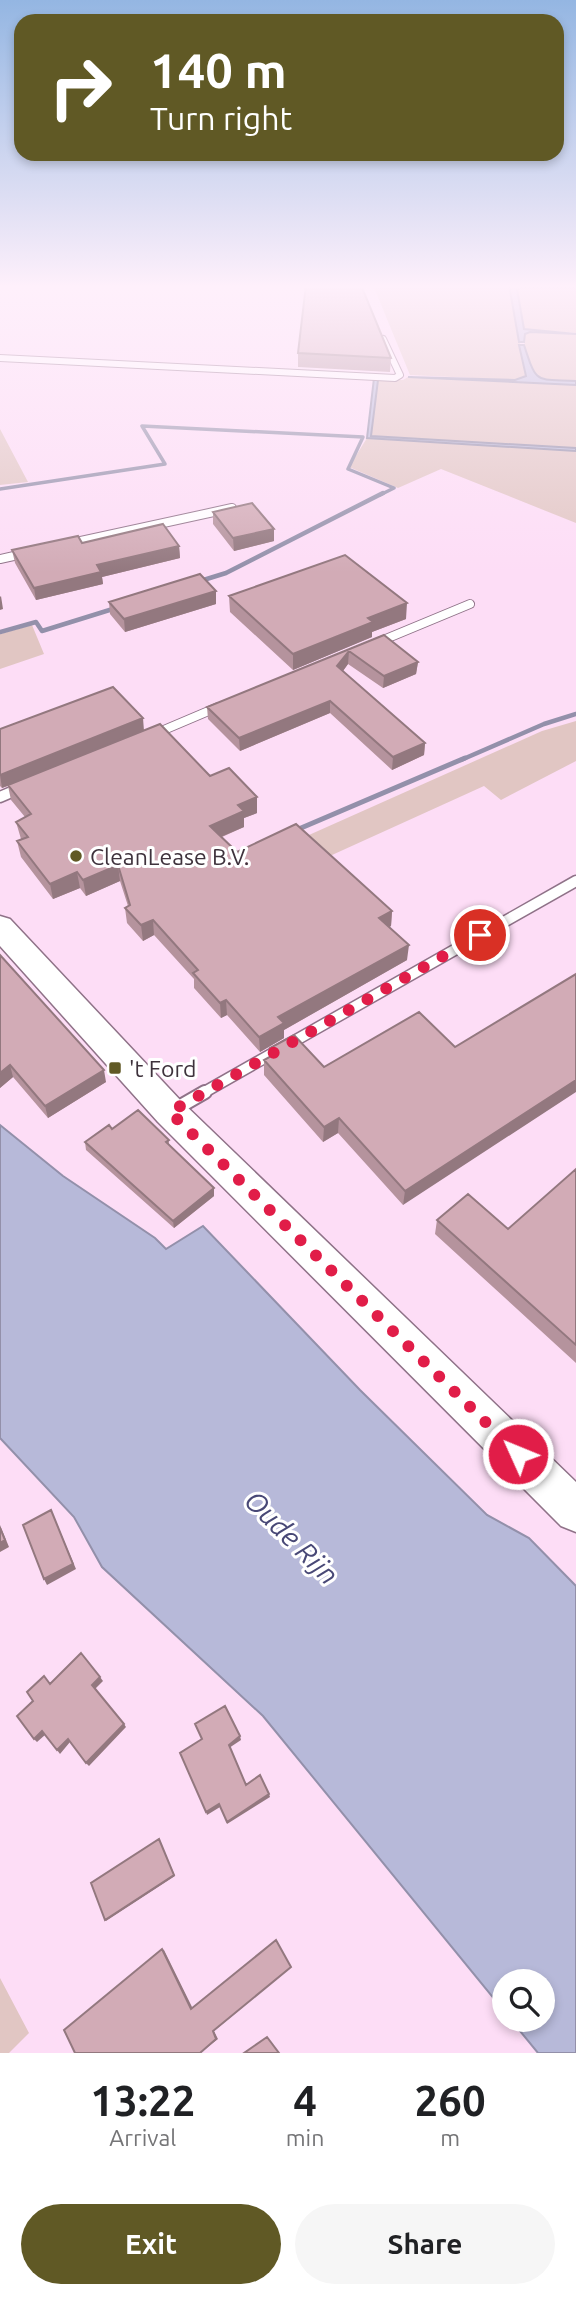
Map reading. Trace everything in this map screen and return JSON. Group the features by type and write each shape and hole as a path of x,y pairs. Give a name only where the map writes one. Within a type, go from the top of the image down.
{"street":[{"path":"0,927 170,1112 576,1511"}],"lane":[{"path":"54,547 232,508"},
{"path":"0,559 41,550"},
{"path":"369,646 470,604"},
{"path":"140,740 229,703"},
{"path":"0,797 25,787"},
{"path":"170,1112 576,881"}],"shaded area":[{"path":"378,381 488,381 576,385 576,449 371,436"},
{"path":"0,429 28,482 0,485"},
{"path":"367,438 576,451 576,523 441,469 398,488 349,467"},
{"path":"32,625 44,654 0,669 0,634"},
{"path":"576,721 576,761 501,800 484,786 321,860 300,839 542,731"},
{"path":"0,1978 29,2033 9,2053 0,2053"}],"water":[{"path":"374,381 378,381 371,436 576,448 576,451 367,438"},
{"path":"488,381 576,381 576,385"},
{"name":"Oude Rijn","path":"0,1125 63,1176 155,1238 166,1249 203,1226 360,1390 487,1515 529,1538 576,1586 576,2053 538,2053 521,2032 555,2032 555,1969 492,1969 492,1996 263,1716 102,1567 74,1517 0,1438"}],"building":[{"path":"252,503 274,529 233,538 213,512"},
{"path":"163,524 179,546 97,565 101,572 34,588 12,550 78,536 82,543"},
{"path":"345,555 407,603 368,618 373,622 293,654 229,596"},
{"path":"200,574 216,591 124,619 109,602"},
{"path":"384,635 418,662 384,676 349,651 337,666 425,743 393,757 330,701 239,738 207,707"},
{"path":"113,687 143,718 0,775 0,729"},
{"path":"160,724 210,776 229,768 257,797 238,805 244,811 210,826 237,852 296,824 392,911 379,918 409,945 278,1017 284,1023 259,1037 226,1000 220,1003 193,973 198,970 153,920 141,925 125,908 130,905 118,865 83,880 77,872 50,884 17,841 28,837 16,822 31,814 8,785"},
{"path":"0,955 104,1070 45,1106 10,1065 0,1073"},
{"path":"576,974 576,1080 405,1191 339,1118 324,1127 264,1060 275,1054 270,1048 294,1035 324,1067 419,1012 455,1047"},
{"path":"138,1110 169,1140 166,1142 214,1188 173,1221 85,1142 109,1125 112,1129"},
{"path":"576,1169 576,1345 437,1220 468,1194 508,1229"},
{"path":"51,1510 73,1564 44,1579 23,1525"},
{"path":"0,1528 5,1540 0,1543"},
{"path":"81,1653 100,1677 92,1685 124,1724 86,1763 68,1739 57,1750 42,1731 34,1739 17,1716 33,1701 27,1692 44,1676 50,1684"},
{"path":"225,1706 240,1736 229,1745 246,1785 260,1775 269,1794 227,1822 219,1804 206,1812 180,1753 202,1739 195,1724"},
{"path":"159,1839 174,1875 105,1920 91,1883"},
{"path":"276,1940 291,1967 213,2031 216,2039 200,2053 75,2053 64,2030 162,1949 191,2009"},
{"path":"267,2037 279,2053 244,2053"}],"waterway":[{"path":"0,489 165,464 142,426 363,437 348,469 394,488 380,495"},
{"path":"197,582 226,573 383,493"},
{"path":"0,632 36,622 42,631 116,608"},
{"path":"461,760 544,724 576,714"},
{"path":"294,831 465,758"}],"place":[{"name":"CleanLease B.V.","path":"76,856"},
{"name":"'t Ford","path":"115,1068"}],"route":[{"path":"480,935 170,1112 518,1454"}]}
